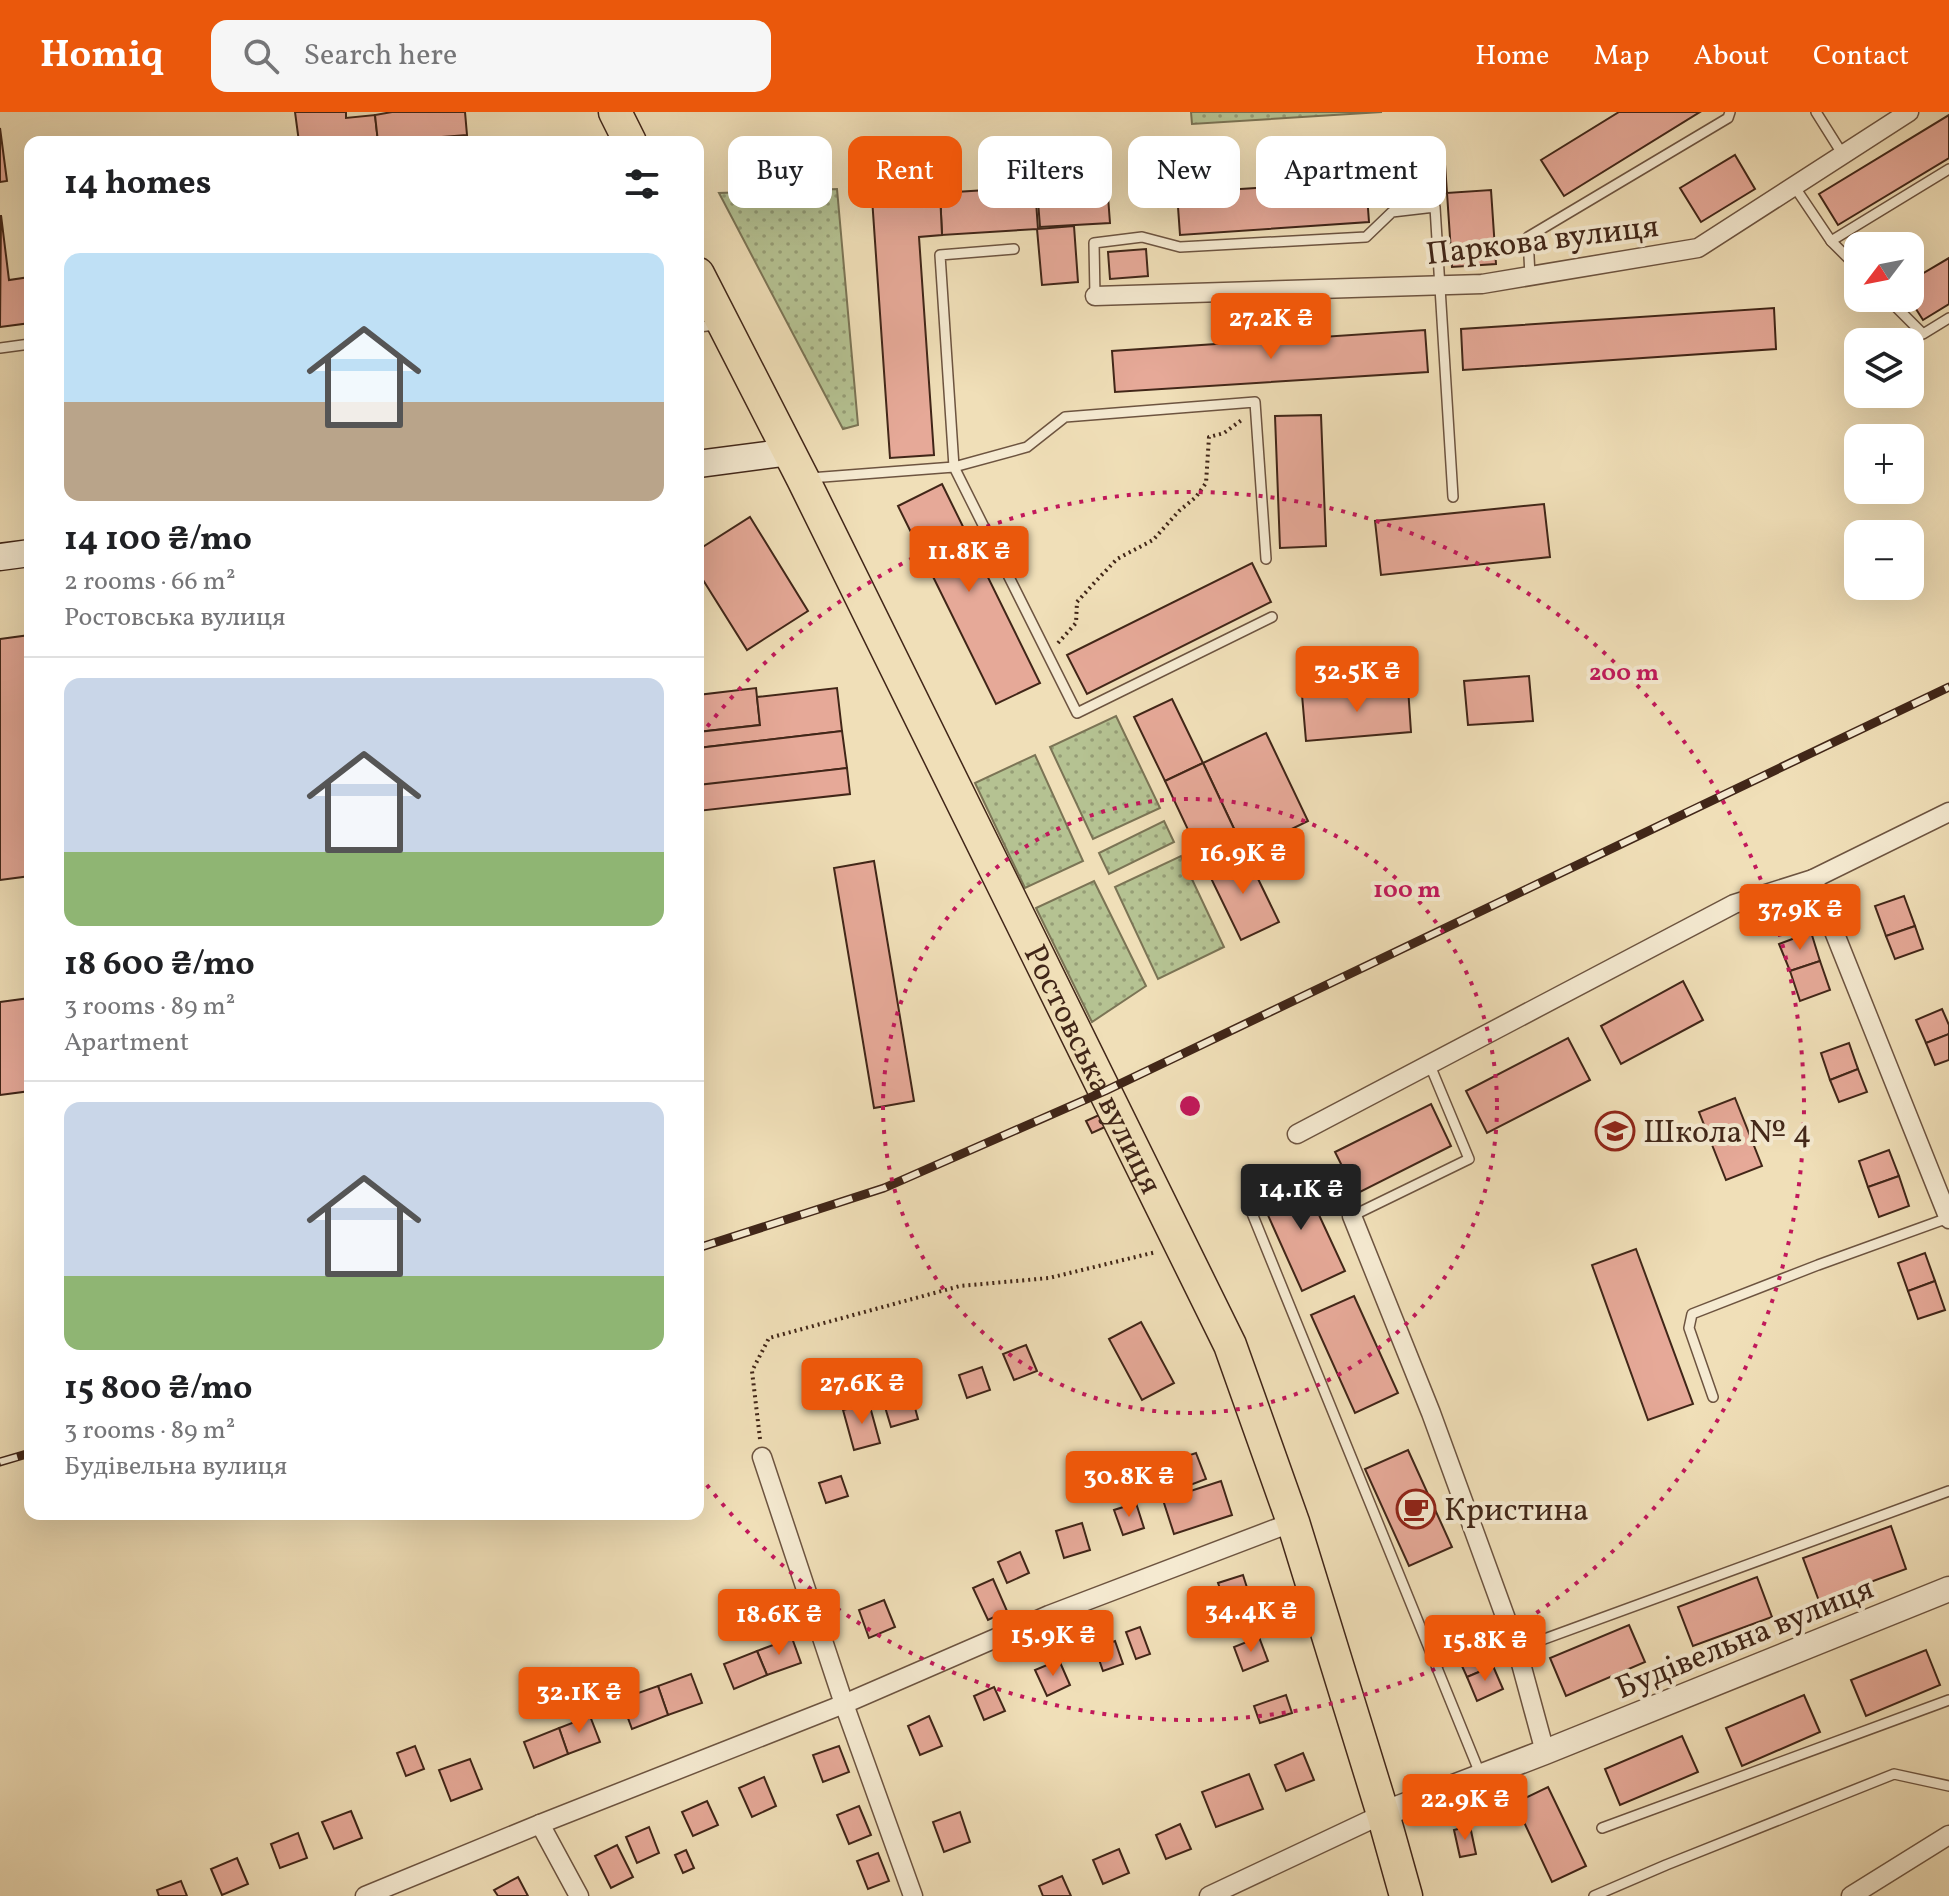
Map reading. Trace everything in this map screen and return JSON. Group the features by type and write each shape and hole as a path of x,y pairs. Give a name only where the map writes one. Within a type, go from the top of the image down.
{"highway":[{"path":"615,112 627,136"},
{"name":"Ростовська вулиця","path":"704,298 711,325 796,466 1230,1345 1293,1522 1407,1891"}],"main road":[{"path":"704,464 796,466"},
{"path":"0,557 24,554"}],"street":[{"name":"Паркова вулиця","path":"1095,296 1482,284 1698,248 1909,112"},
{"path":"1297,1134 1734,904 1813,879 1949,812"},
{"path":"1813,879 1949,1219"},
{"path":"1352,1216 1431,1413 1517,1649 1545,1752"},
{"path":"762,1457 844,1704 913,1896"},
{"path":"365,1896 844,1704 1049,1615 1293,1522"},
{"name":"Будівельна вулиця","path":"1383,1814 1949,1589"},
{"path":"1209,1896 1383,1814"},
{"path":"540,1824 579,1896"},
{"path":"1851,1896 1949,1835"}],"lane":[{"path":"1530,276 1528,237 1728,118 1730,112"},
{"path":"1816,112 1843,155"},
{"path":"1831,241 1949,169"},
{"path":"1794,186 1831,241 1844,254"},
{"path":"1095,296 1094,243 1142,237 1180,247 1366,237 1392,212 1435,207 1453,497"},
{"path":"1014,249 940,255 954,467 1077,713 1272,617"},
{"path":"1901,312 1923,334 1949,318"},
{"path":"0,348 24,345"},
{"path":"796,466 954,467 1027,447 1065,417 1255,402 1266,559"},
{"path":"1352,1216 1469,1159 1429,1063"},
{"path":"1247,1201 1481,1776"},
{"path":"1713,1397 1689,1328 1692,1314 1949,1219"},
{"path":"1517,1649 1949,1491"},
{"path":"1602,1828 1949,1700"},
{"path":"1594,1896 1894,1774 1949,1786"}],"path":[{"path":"1047,653 1067,636 1076,623 1077,602 1117,559 1153,540 1196,497 1206,483 1209,437 1224,433 1256,410"},
{"path":"762,1457 752,1371 769,1338 960,1286 1049,1278 1182,1248"}],"green space":[{"path":"1191,112 1382,112 1192,124"},
{"path":"832,189 837,189 858,425 843,429 719,193 728,193 728,208 832,208"},
{"path":"1116,716 1160,808 1093,839 1050,747"},
{"path":"1035,755 1083,861 1025,888 975,783"},
{"path":"1164,821 1174,842 1109,874 1099,853"},
{"path":"1181,856 1224,947 1158,979 1115,887"},
{"path":"1094,881 1146,986 1092,1022 1036,908"}],"building":[{"path":"295,112 346,112 346,118 375,115 377,136 298,136"},
{"path":"392,112 465,112 467,135 377,136 375,115"},
{"path":"1619,112 1700,112 1564,196 1541,160"},
{"path":"1949,115 1949,158 1838,225 1819,194"},
{"path":"0,128 7,181 0,182"},
{"path":"1735,155 1755,189 1701,222 1680,188"},
{"path":"1256,188 1256,208 1368,208 1369,222 1180,235 1178,208 1240,208 1240,189"},
{"path":"1491,190 1496,264 1452,267 1447,193"},
{"path":"978,191 978,208 1036,208 1038,229 1074,226 1078,282 1042,285 1037,229 942,235 941,208 962,208 962,192"},
{"path":"873,208 941,208 942,235 919,237 934,455 890,458"},
{"path":"1039,208 1109,208 1110,223 1040,227"},
{"path":"1,215 9,280 24,278 24,324 0,327"},
{"path":"1146,249 1148,276 1110,279 1108,252"},
{"path":"1949,258 1949,304 1923,320 1918,312 1924,312 1924,273"},
{"path":"1774,308 1776,349 1463,370 1461,329"},
{"path":"1425,330 1428,372 1115,392 1112,351"},
{"path":"1321,415 1326,546 1280,548 1275,416"},
{"path":"942,484 1040,683 996,704 898,506"},
{"path":"1544,504 1550,557 1381,575 1375,521"},
{"path":"750,517 808,611 747,650 704,582 704,546"},
{"path":"1252,563 1271,602 1087,694 1067,655"},
{"path":"24,636 24,877 0,880 0,639"},
{"path":"1529,676 1533,721 1468,725 1464,681"},
{"path":"1408,687 1411,732 1306,741 1302,695"},
{"path":"756,688 760,725 704,731 704,694"},
{"path":"837,688 842,731 704,747 704,731 760,725 757,697"},
{"path":"1172,699 1203,763 1165,781 1134,717"},
{"path":"842,731 847,768 704,785 704,747"},
{"path":"1266,733 1308,821 1245,852 1203,763"},
{"path":"1203,763 1245,852 1207,870 1165,781"},
{"path":"847,768 850,794 704,810 704,784"},
{"path":"1245,852 1279,922 1241,940 1207,870"},
{"path":"874,861 914,1101 874,1108 834,868"},
{"path":"1904,896 1915,926 1886,936 1875,906"},
{"path":"1915,926 1923,949 1895,959 1886,936"},
{"path":"1811,932 1820,961 1790,971 1779,944"},
{"path":"1820,961 1830,990 1800,1001 1790,971"},
{"path":"1683,981 1703,1020 1621,1064 1601,1026"},
{"path":"24,999 24,1092 0,1095 0,1002"},
{"path":"1942,1009 1949,1025 1949,1034 1926,1043 1916,1020"},
{"path":"1949,1034 1949,1060 1935,1065 1926,1043"},
{"path":"1568,1038 1590,1080 1487,1133 1466,1091"},
{"path":"1849,1043 1858,1069 1830,1080 1821,1053"},
{"path":"1858,1069 1867,1092 1839,1102 1830,1080"},
{"path":"1735,1098 1762,1166 1726,1180 1699,1112"},
{"path":"1431,1104 1451,1146 1356,1194 1335,1152"},
{"path":"1099,1115 1105,1127 1092,1133 1086,1121"},
{"path":"1889,1150 1899,1176 1868,1187 1859,1161"},
{"path":"1300,1174 1345,1271 1302,1291 1258,1193"},
{"path":"1899,1176 1909,1206 1879,1217 1868,1187"},
{"path":"1636,1249 1693,1404 1648,1420 1592,1265"},
{"path":"1925,1253 1935,1281 1908,1291 1898,1263"},
{"path":"1935,1281 1945,1310 1918,1319 1908,1291"},
{"path":"1354,1296 1398,1393 1355,1413 1311,1315"},
{"path":"1141,1322 1174,1383 1142,1400 1109,1339"},
{"path":"1026,1345 1037,1371 1014,1380 1003,1354"},
{"path":"982,1367 990,1390 967,1398 959,1375"},
{"path":"910,1389 918,1419 891,1427 882,1397"},
{"path":"869,1403 880,1443 854,1450 843,1410"},
{"path":"1408,1450 1452,1547 1409,1566 1365,1469"},
{"path":"1196,1453 1206,1479 1185,1487 1175,1460"},
{"path":"841,1476 848,1496 826,1503 819,1483"},
{"path":"1221,1481 1232,1515 1174,1534 1163,1500"},
{"path":"1136,1503 1144,1528 1123,1535 1114,1510"},
{"path":"1082,1523 1090,1550 1064,1558 1056,1531"},
{"path":"1891,1526 1906,1569 1819,1601 1803,1558"},
{"path":"1020,1552 1029,1573 1007,1583 998,1562"},
{"path":"1243,1575 1250,1597 1226,1605 1218,1583"},
{"path":"1757,1577 1772,1617 1693,1646 1678,1607"},
{"path":"993,1579 1007,1611 988,1620 973,1588"},
{"path":"884,1600 895,1627 869,1638 859,1610"},
{"path":"1629,1625 1645,1662 1566,1696 1550,1658"},
{"path":"1140,1627 1150,1654 1136,1659 1126,1632"},
{"path":"1259,1637 1268,1661 1243,1671 1234,1647"},
{"path":"792,1638 801,1663 767,1675 757,1651"},
{"path":"1115,1641 1123,1664 1103,1671 1095,1648"},
{"path":"1482,1642 1493,1666 1467,1677 1456,1653"},
{"path":"1926,1650 1940,1685 1866,1716 1851,1680"},
{"path":"757,1651 767,1675 734,1689 724,1664"},
{"path":"1059,1660 1070,1685 1047,1696 1035,1670"},
{"path":"1493,1666 1503,1689 1477,1701 1467,1677"},
{"path":"691,1674 702,1703 668,1715 658,1686"},
{"path":"658,1686 668,1715 632,1729 621,1699"},
{"path":"994,1687 1005,1711 984,1720 974,1696"},
{"path":"1286,1695 1292,1713 1260,1723 1254,1706"},
{"path":"1804,1695 1820,1732 1742,1766 1726,1728"},
{"path":"590,1716 600,1742 568,1754 559,1728"},
{"path":"929,1716 942,1746 920,1755 908,1726"},
{"path":"559,1728 568,1754 534,1768 524,1742"},
{"path":"1682,1736 1698,1772 1620,1805 1605,1769"},
{"path":"415,1746 424,1769 406,1776 397,1753"},
{"path":"839,1746 849,1772 823,1782 813,1755"},
{"path":"1303,1753 1314,1780 1286,1791 1275,1765"},
{"path":"470,1759 482,1789 451,1801 439,1770"},
{"path":"1249,1774 1263,1809 1216,1827 1202,1792"},
{"path":"764,1777 776,1806 752,1817 739,1788"},
{"path":"1548,1787 1586,1866 1552,1882 1515,1803"},
{"path":"707,1801 718,1825 693,1836 682,1812"},
{"path":"859,1806 871,1835 849,1844 837,1815"},
{"path":"351,1811 362,1838 334,1849 322,1822"},
{"path":"960,1812 970,1842 944,1852 933,1822"},
{"path":"1180,1824 1191,1849 1166,1859 1156,1835"},
{"path":"1470,1826 1476,1854 1460,1857 1454,1830"},
{"path":"649,1827 659,1853 637,1863 626,1837"},
{"path":"298,1833 307,1858 280,1868 271,1844"},
{"path":"617,1845 633,1877 611,1888 595,1856"},
{"path":"1119,1849 1129,1873 1103,1884 1093,1860"},
{"path":"686,1850 694,1868 683,1873 675,1855"},
{"path":"878,1853 889,1881 868,1889 857,1861"},
{"path":"237,1858 248,1884 222,1895 211,1869"},
{"path":"1062,1876 1071,1896 1043,1896 1039,1886"},
{"path":"518,1877 528,1896 498,1896 494,1890"},
{"path":"181,1881 187,1896 159,1896 157,1890"}],"railway":[{"path":"704,1246 884,1188 1105,1091 1949,687"},
{"path":"0,1462 24,1455"}],"place":[{"name":"Школа № 4","path":"1615,1131"},
{"name":"Кристина","path":"1416,1509"}]}
